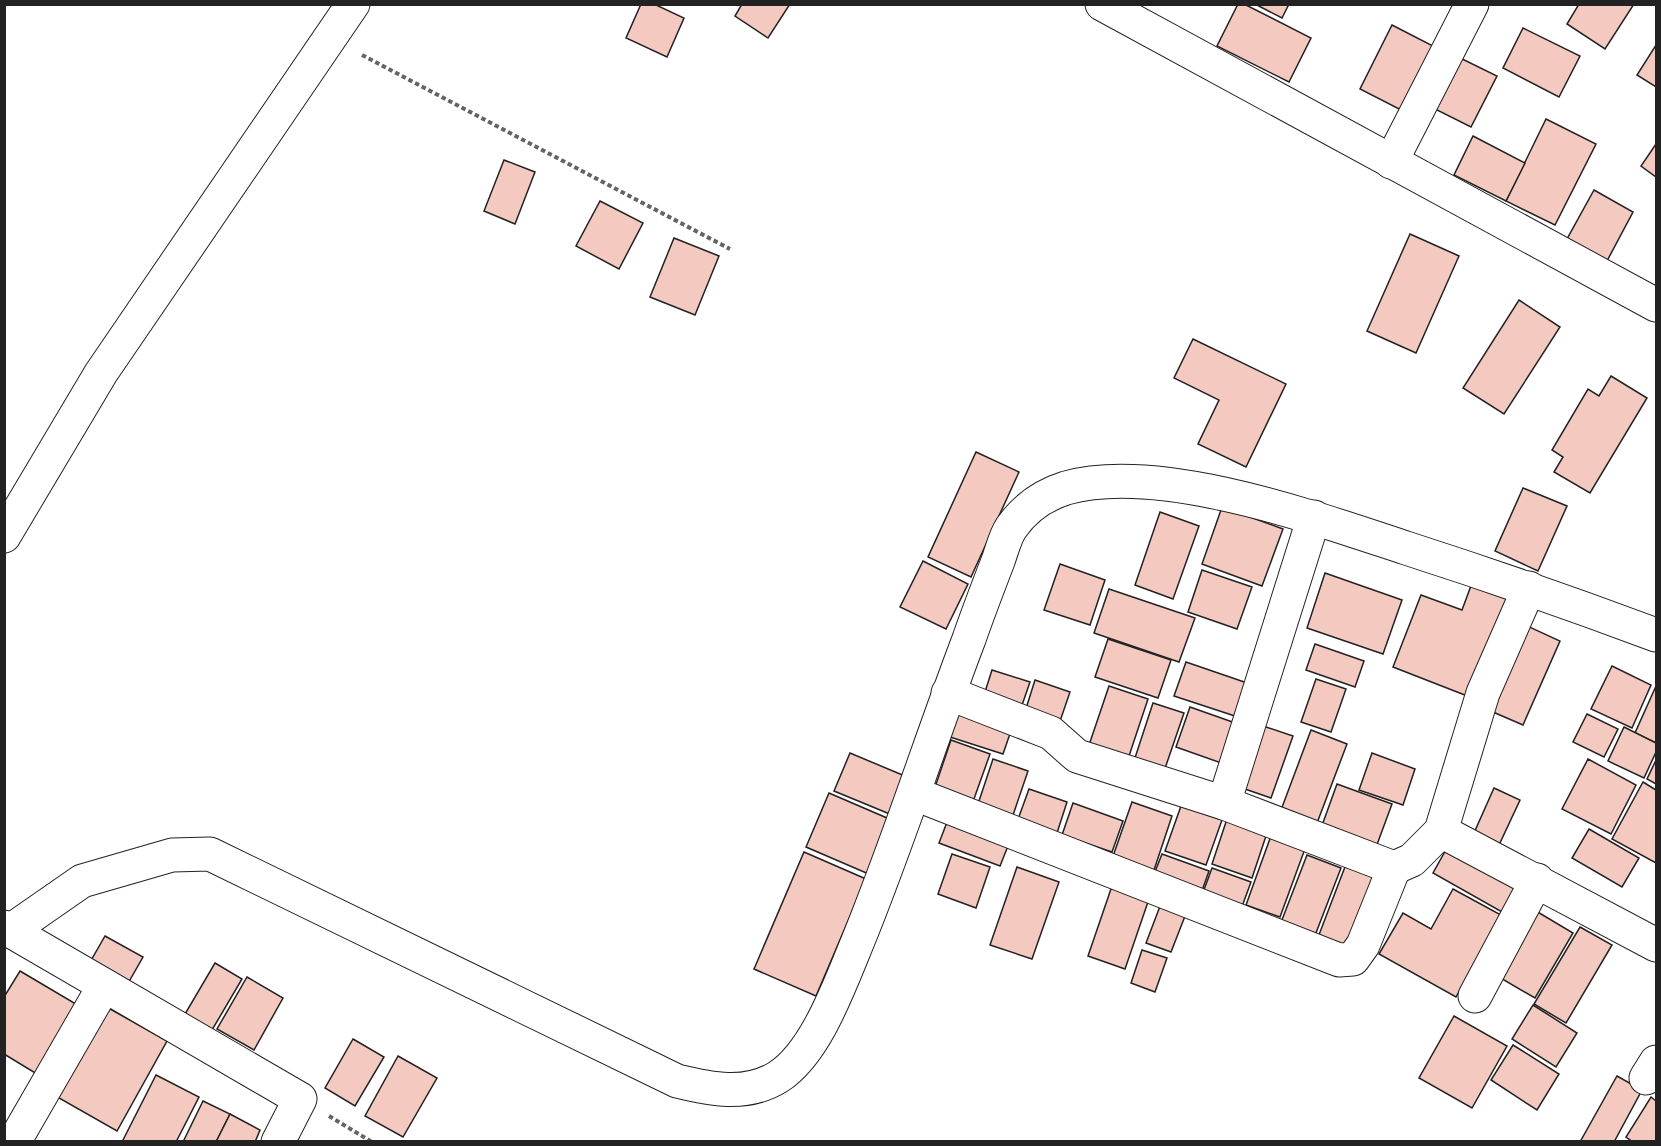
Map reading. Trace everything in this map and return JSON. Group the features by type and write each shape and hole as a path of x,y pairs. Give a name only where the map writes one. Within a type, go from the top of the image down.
{"street":[{"path":"4,536 101,373 332,39 353,4"},
{"path":"1102,4 1656,305"},
{"path":"1391,162 1473,4"},
{"path":"278,1142 300,1099 7,929 82,881 172,855 210,854 677,1081 713,1090 748,1089 778,1077 802,1054 835,998 915,794 948,693 1010,530 1032,505 1063,489 1096,482 1161,484 1203,491 1314,517 1529,588 1656,635"},
{"path":"1224,803 1314,517"},
{"path":"948,693 1051,734 1077,756 1177,790 1224,803 1394,868 1412,861 1441,831 1483,693 1529,588"},
{"path":"915,794 1339,960 1353,958 1363,945 1394,868"},
{"path":"1441,831 1656,945"},
{"path":"1475,996 1536,880"},
{"path":"14,1142 104,986"}],"path":[{"path":"332,39 730,249"},
{"path":"300,1099 372,1142"}],"building":[{"path":"641,4 654,4 684,18 667,57 626,38"},
{"path":"742,4 790,4 768,38 735,16"},
{"path":"1238,4 1244,4 1311,38 1289,82 1217,46"},
{"path":"1255,4 1289,4 1282,18"},
{"path":"1579,4 1634,4 1605,49 1567,24"},
{"path":"1392,25 1433,46 1401,110 1360,89"},
{"path":"1523,28 1580,56 1559,97 1503,68"},
{"path":"1656,45 1656,87 1637,75"},
{"path":"1450,53 1497,76 1471,127 1425,104"},
{"path":"1546,119 1596,144 1555,225 1506,201"},
{"path":"1473,136 1525,163 1506,201 1454,175"},
{"path":"1656,144 1656,177 1641,166"},
{"path":"504,160 535,172 515,224 484,211"},
{"path":"1594,190 1633,212 1607,261 1567,239"},
{"path":"600,201 643,223 619,269 576,246"},
{"path":"1410,234 1459,256 1416,353 1367,331"},
{"path":"674,238 719,256 695,315 650,297"},
{"path":"1519,300 1560,327 1504,414 1463,388"},
{"path":"1193,339 1286,384 1246,467 1198,444 1219,400 1174,378"},
{"path":"1611,376 1647,398 1590,493 1554,472 1563,457 1552,450 1588,389 1599,396"},
{"path":"976,452 1019,472 971,577 928,557"},
{"path":"1523,488 1567,506 1538,571 1495,551"},
{"path":"1222,507 1283,529 1262,586 1202,564"},
{"path":"1160,512 1199,526 1173,599 1135,585"},
{"path":"923,561 968,584 946,629 900,607"},
{"path":"1060,564 1105,580 1090,625 1044,610"},
{"path":"1202,570 1252,587 1237,629 1188,612"},
{"path":"1325,573 1402,600 1383,654 1307,628"},
{"path":"1472,583 1514,599 1475,699 1393,667 1421,595 1462,610"},
{"path":"1109,589 1195,618 1179,662 1094,633"},
{"path":"1523,624 1560,641 1523,725 1486,709"},
{"path":"1108,639 1171,660 1158,698 1095,677"},
{"path":"1315,644 1364,661 1355,687 1306,670"},
{"path":"1186,662 1253,685 1241,718 1174,696"},
{"path":"1612,666 1651,685 1632,728 1591,709"},
{"path":"992,670 1030,682 1021,708 984,695"},
{"path":"1316,679 1346,689 1331,732 1301,722"},
{"path":"1035,680 1070,692 1058,727 1024,715"},
{"path":"1109,686 1148,699 1125,768 1086,754"},
{"path":"1656,686 1656,743 1635,733"},
{"path":"1153,703 1184,713 1161,780 1131,770"},
{"path":"1190,707 1241,725 1227,765 1176,747"},
{"path":"960,708 1013,725 1003,754 950,737"},
{"path":"1587,714 1618,729 1604,757 1573,742"},
{"path":"1263,726 1293,736 1271,798 1242,788"},
{"path":"1624,727 1656,743 1656,752 1644,778 1608,761"},
{"path":"1311,730 1347,744 1317,823 1281,810"},
{"path":"951,740 990,754 970,810 932,796"},
{"path":"850,753 912,779 897,817 834,791"},
{"path":"1372,753 1415,769 1403,805 1359,790"},
{"path":"993,759 1028,771 1011,821 976,810"},
{"path":"1588,759 1636,785 1611,834 1562,809"},
{"path":"1656,760 1656,784 1647,779"},
{"path":"1643,782 1656,790 1656,863 1612,839"},
{"path":"1337,784 1392,804 1375,850 1320,831"},
{"path":"1494,788 1520,800 1499,845 1474,833"},
{"path":"1029,789 1067,802 1056,836 1017,822"},
{"path":"829,793 894,821 871,875 806,847"},
{"path":"1132,802 1172,816 1153,873 1112,859"},
{"path":"1073,803 1123,821 1112,852 1062,835"},
{"path":"1181,806 1222,820 1206,865 1165,851"},
{"path":"1229,813 1269,827 1252,878 1212,864"},
{"path":"949,817 1010,841 1000,866 939,843"},
{"path":"1589,829 1639,858 1622,887 1572,858"},
{"path":"1272,833 1306,846 1280,917 1246,905"},
{"path":"1452,839 1521,877 1502,912 1433,873"},
{"path":"804,852 866,879 816,996 754,969"},
{"path":"952,854 990,867 976,908 938,894"},
{"path":"1162,854 1209,871 1199,899 1151,882"},
{"path":"1307,855 1341,868 1314,938 1280,925"},
{"path":"1348,859 1383,873 1352,954 1317,940"},
{"path":"1017,867 1059,882 1032,959 990,945"},
{"path":"1212,868 1251,882 1240,912 1201,898"},
{"path":"1112,886 1149,899 1125,969 1088,956"},
{"path":"1453,889 1501,915 1456,997 1379,954 1403,913 1431,929"},
{"path":"1162,901 1187,911 1171,952 1146,943"},
{"path":"1531,908 1573,933 1535,998 1492,973"},
{"path":"1580,927 1612,945 1566,1023 1534,1004"},
{"path":"105,936 143,957 123,992 85,971"},
{"path":"1142,950 1167,958 1155,992 1131,983"},
{"path":"215,963 242,979 212,1030 185,1014"},
{"path":"20,971 86,1010 45,1079 4,1054 4,997"},
{"path":"247,977 283,998 254,1050 217,1029"},
{"path":"103,1005 167,1041 117,1131 52,1094"},
{"path":"1533,1005 1577,1033 1556,1067 1512,1039"},
{"path":"1454,1016 1507,1046 1472,1108 1419,1078"},
{"path":"353,1039 384,1057 355,1106 325,1088"},
{"path":"1513,1045 1559,1074 1537,1110 1491,1080"},
{"path":"398,1056 437,1078 403,1137 365,1116"},
{"path":"156,1075 199,1097 176,1142 122,1142"},
{"path":"1617,1076 1642,1090 1614,1142 1580,1142"},
{"path":"1651,1097 1656,1101 1656,1142 1633,1142 1626,1137"},
{"path":"203,1101 230,1114 216,1142 183,1142"},
{"path":"230,1114 260,1130 255,1142 216,1142"}]}
